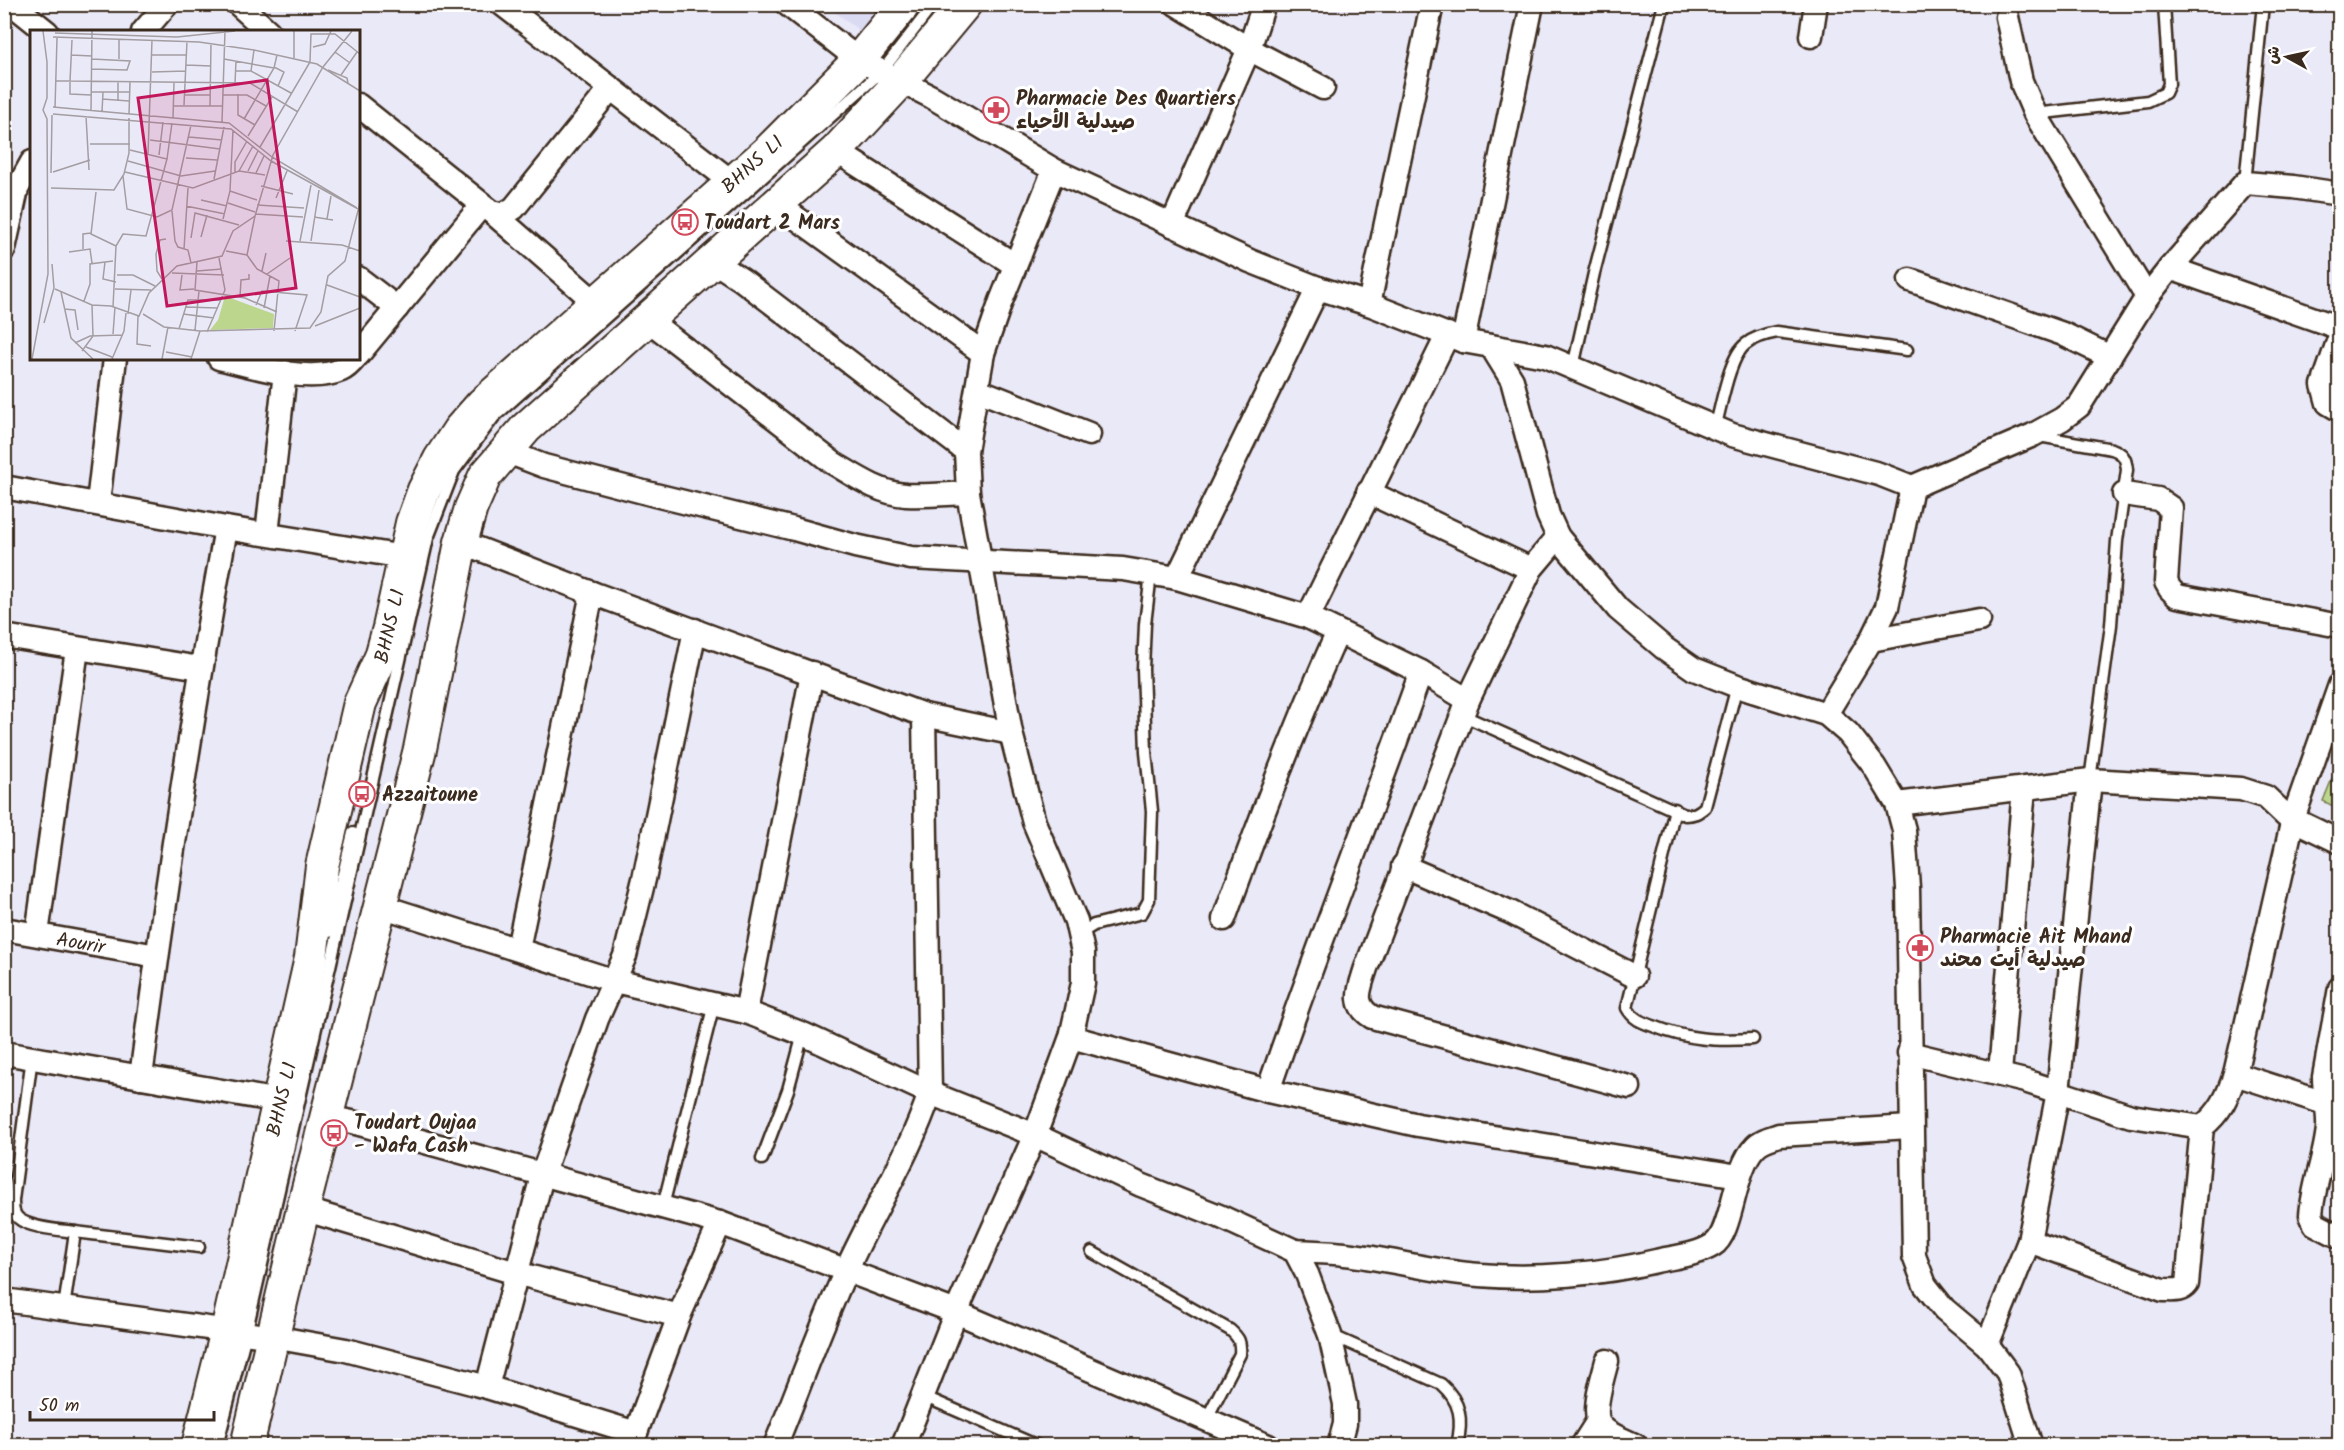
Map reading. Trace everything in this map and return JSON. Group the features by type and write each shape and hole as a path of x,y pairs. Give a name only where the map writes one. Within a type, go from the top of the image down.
{"street":[{"path":"12,4 44,30"},
{"path":"145,30 167,4"},
{"path":"238,4 267,30"},
{"path":"502,4 732,182"},
{"path":"787,4 879,70 932,97 1054,170 1250,261 1318,288 1369,303 1455,337 1545,356 1732,435 1879,474 1912,487 2033,435 2062,419 2079,406 2147,297 2245,183 2340,194"},
{"path":"198,1446 245,1333 303,1209 420,749 461,542 471,508 485,476 526,428 836,151 879,70 904,4"},
{"path":"247,1446 245,1333 279,1101 311,958 322,866 360,703 381,657 390,628 412,523 424,490 459,430 482,404 767,152 965,4"},
{"path":"1176,4 1249,49 1323,88"},
{"path":"1173,225 1249,49 1264,4"},
{"path":"1369,303 1432,4"},
{"path":"1308,616 1368,492 1455,337 1532,4"},
{"path":"1811,36 1816,4"},
{"path":"2007,17 2021,81 2035,114 2147,297"},
{"path":"488,209 504,214 514,208 611,88"},
{"path":"360,107 488,209 596,303"},
{"path":"836,151 1015,265"},
{"path":"4,249 17,189 30,166"},
{"path":"908,1444 923,1396 956,1312 1035,1135 1071,1037 1083,983 1083,952 1079,934 1034,822 1011,733 968,493 966,451 983,353 1015,265 1054,170"},
{"path":"777,204 983,353"},
{"path":"360,353 397,308 488,209"},
{"path":"713,261 742,280 966,451"},
{"path":"2170,268 2340,328"},
{"path":"360,280 397,308"},
{"path":"1910,280 2063,334 2110,357"},
{"path":"1177,578 1318,288"},
{"path":"648,320 832,463 861,480 884,490 905,495 968,493"},
{"path":"2340,336 2323,385 2328,402 2340,410"},
{"path":"1491,346 1512,380 1548,515 1558,537 1618,609 1664,648 1694,669 1737,686 1826,714 1848,733 1874,766 1897,804 1904,830 1908,888 1910,1127 1914,1256 1925,1285 1944,1309 1987,1345 2008,1373 2031,1446"},
{"path":"98,503 116,360"},
{"path":"228,360 285,372 325,375 343,370 354,360"},
{"path":"267,534 285,372"},
{"path":"978,390 1089,434"},
{"path":"505,451 544,465 855,546 911,558 1123,569 1177,578 1308,616 1421,672 1465,707"},
{"path":"4,487 226,528 404,557"},
{"path":"1826,714 1871,640 1887,607 1912,487"},
{"path":"1368,492 1531,569"},
{"path":"2124,494 2158,499 2171,508 2166,582 2177,596 2340,626"},
{"path":"141,1077 201,668 226,528"},
{"path":"1558,537 1531,569 1465,707 1366,968 1359,993 1359,1006 1372,1017 1629,1087"},
{"path":"461,542 592,593 924,715 1011,733"},
{"path":"518,950 592,593"},
{"path":"1871,640 1979,620"},
{"path":"487,1387 542,1176 597,1019 625,956 644,879 694,630"},
{"path":"1224,919 1306,702 1338,632"},
{"path":"4,636 201,668"},
{"path":"37,934 77,649"},
{"path":"1268,1091 1303,988 1376,799 1421,672"},
{"path":"746,1012 812,673"},
{"path":"2029,1241 2163,1290 2184,1288 2187,1284 2202,1127 2216,1116 2228,1097 2293,819 2340,685"},
{"path":"775,1446 846,1271 903,1161 920,1124 930,1093 924,715"},
{"path":"1987,1345 2029,1241 2058,1092 2090,780"},
{"path":"1897,804 2090,780 2241,789 2266,797 2281,812 2340,842"},
{"path":"2000,1073 2024,788"},
{"path":"1403,866 1510,912 1634,976"},
{"path":"381,906 615,981 746,1012 803,1034 930,1093 1035,1135 1141,1185 1219,1216 1295,1251 1345,1254 1480,1275 1593,1272 1644,1264 1706,1249 1716,1243 1723,1233 1739,1176 1754,1148 1765,1140 1779,1135 1910,1127"},
{"name":"Aourir","path":"4,929 157,956"},
{"path":"2340,988 2324,1077 2333,1106 2328,1116 2328,1131 2311,1215 2315,1224 2340,1237"},
{"path":"1071,1037 1268,1091 1418,1125 1739,1176"},
{"path":"4,1053 279,1101"},
{"path":"1909,1053 2000,1073 2131,1116 2202,1127"},
{"path":"2235,1074 2333,1106"},
{"path":"327,1117 720,1223 956,1312 1268,1446"},
{"path":"303,1209 516,1272 679,1316"},
{"path":"4,1300 245,1333 346,1350 487,1387 634,1439 679,1316 720,1223"},
{"path":"1295,1251 1307,1274 1330,1335 1345,1404 1345,1424 1339,1446"},
{"path":"1607,1361 1597,1409 1598,1421 1603,1428 1636,1446"},
{"path":"1582,1446 1598,1421"}],"lane":[{"name":"BHNS L1","path":"879,70 922,4"},
{"name":"BHNS L1","path":"217,1446 428,538 454,471 494,417 879,70 934,4"},
{"path":"1573,367 1633,117 1664,4"},
{"path":"2035,114 2148,101 2165,93 2169,84 2163,4"},
{"path":"2245,183 2263,4"},
{"path":"1715,428 1735,360 1744,345 1759,336 1777,332 1907,350"},
{"path":"2033,435 2112,449 2120,452 2126,459 2127,470 2117,541 2112,625 2090,780"},
{"path":"1079,934 1094,925 1142,913 1149,900 1152,811 1146,752 1143,669 1151,574"},
{"path":"1465,707 1675,810 1690,814 1698,813 1705,807 1737,686"},
{"path":"1675,810 1627,1008 1631,1016 1641,1022 1691,1039 1714,1041 1753,1039"},
{"path":"663,1206 714,1004"},
{"path":"762,1159 788,1090 803,1034"},
{"path":"33,1057 13,1200 14,1212 19,1219 29,1224 75,1232 199,1247"},
{"path":"63,1308 75,1232"},
{"path":"1092,1252 1239,1337 1240,1354 1206,1420"},
{"name":"BHNS L1","path":"208,1446 245,1333"},
{"path":"1330,1335 1441,1384 1454,1396 1459,1412 1457,1446"},
{"path":"923,1396 1038,1446"}],"shaded area":[{"path":"826,5 883,5 861,32"}],"green space":[{"path":"2339,761 2339,809 2323,801"}],"place":[{"name":"Pharmacie Des Quartiers صيدلية الأحياء","path":"996,110"},
{"name":"Toudart 2 Mars","path":"685,222"},
{"name":"Azzaitoune","path":"362,794"},
{"name":"Pharmacie Ait Mhand صيدلية أيت محند","path":"1920,948"},
{"name":"Toudart Oujaa - Wafa Cash","path":"334,1133"}]}
